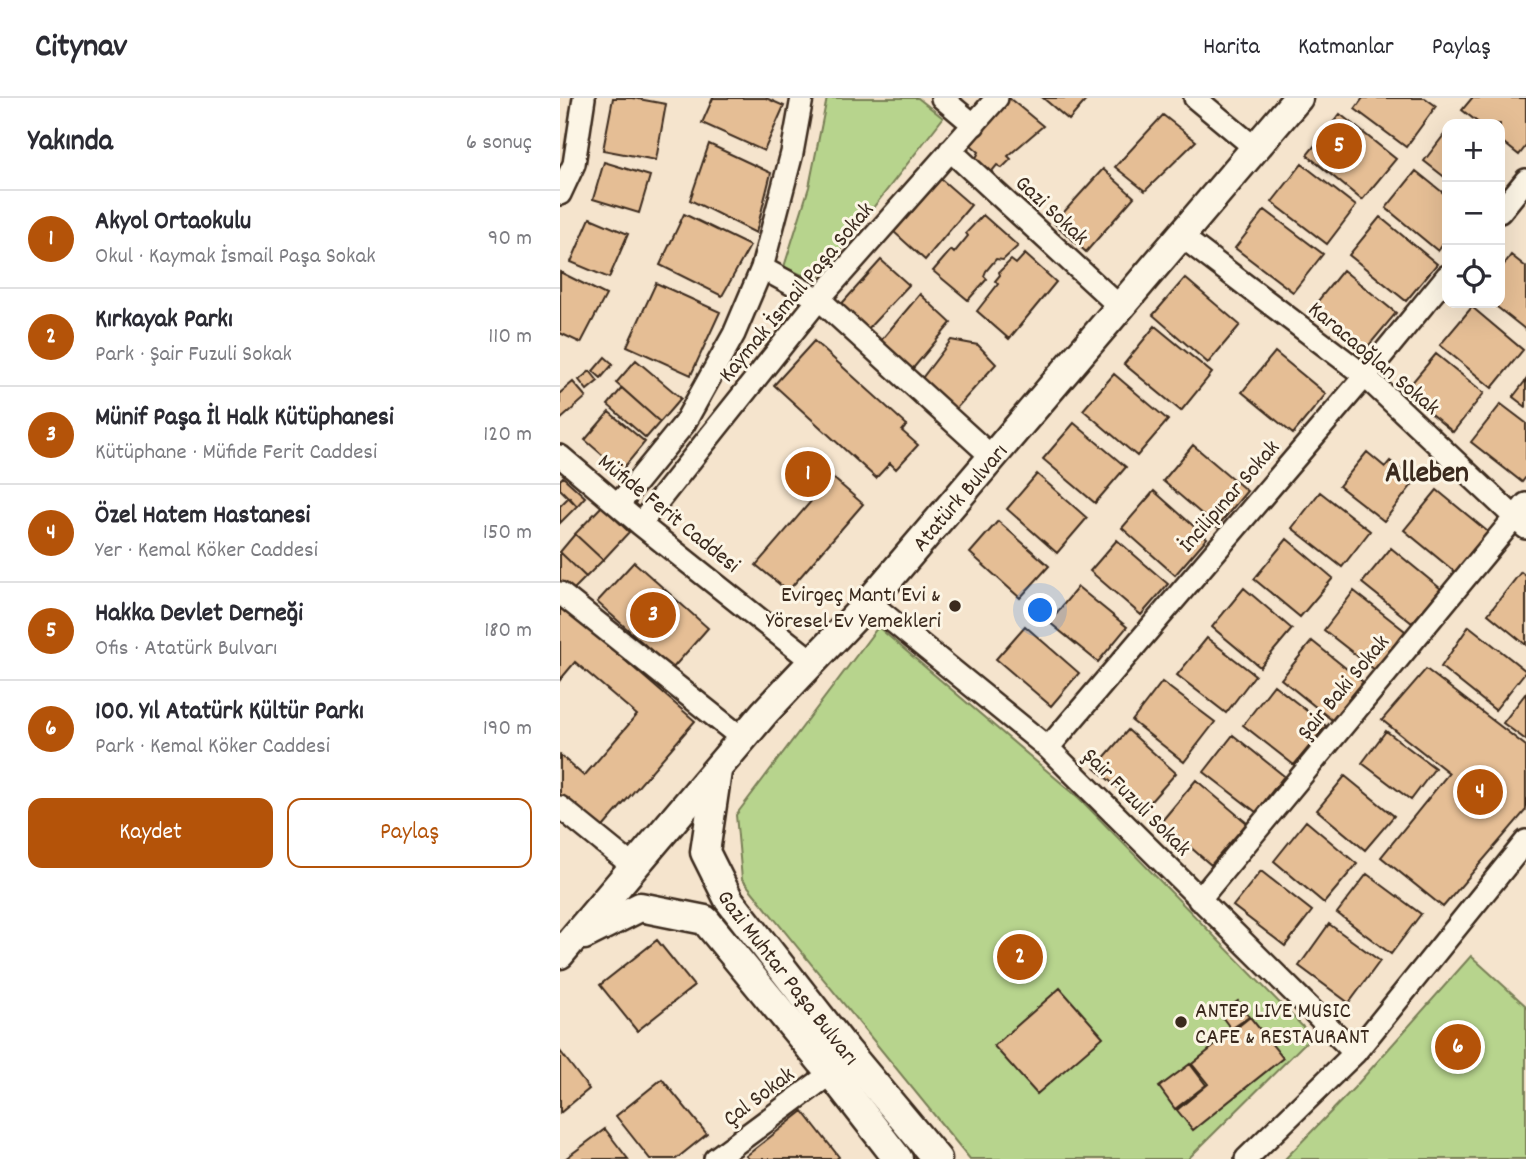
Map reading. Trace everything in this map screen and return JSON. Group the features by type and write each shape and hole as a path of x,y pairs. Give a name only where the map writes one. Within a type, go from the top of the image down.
{"main road":[{"name":"Atatürk Bulvarı","path":"566,947 743,739 869,602 1298,98"},
{"name":"Gazi Muhtar Paşa Bulvarı","path":"717,771 705,852 729,900 937,1159"},
{"name":"Gazi Muhtar Paşa Bulvarı","path":"566,947 640,907 705,920 898,1159"}],"street":[{"path":"560,194 574,164 584,98"},
{"path":"618,505 684,424 734,334 762,268 792,153 802,98"},
{"path":"942,98 974,125"},
{"name":"Kaymak İsmail Paşa Sokak","path":"640,524 819,299 997,98"},
{"path":"1195,98 1255,148"},
{"name":"Gazi Sokak","path":"950,150 1120,307"},
{"path":"1505,206 1526,180"},
{"name":"Karacaoğlan Sokak","path":"1181,236 1365,376 1522,517"},
{"path":"762,268 819,299 992,457"},
{"name":"İncilipınar Sokak","path":"1048,748 1365,376 1442,281"},
{"name":"Müfide Ferit Caddesi","path":"560,456 640,524 812,661"},
{"name":"Şair Baki Sokak","path":"1199,900 1522,517"},
{"path":"560,593 743,739"},
{"name":"Şair Fuzuli Sokak","path":"869,602 1048,748 1355,1053"},
{"path":"560,807 635,868"},
{"path":"1246,1159 1355,1053 1526,841"},
{"name":"Çal Sokak","path":"715,1159 831,1073"}],"green space":[{"path":"827,98 918,98 943,118 816,281 784,267 809,187"},
{"path":"878,627 1079,798 1312,1036 1188,1159 970,1159 742,879 736,815"},
{"path":"1471,956 1526,1006 1526,1159 1285,1159 1354,1088"}],"building":[{"path":"613,98 633,98 666,104 656,160 603,150"},
{"path":"713,98 766,98 784,106 764,151 702,123"},
{"path":"1009,98 1043,126 1008,156 1011,159 1002,168 997,165 988,176 974,162 979,152 971,145"},
{"path":"1043,98 1088,98 1069,120"},
{"path":"1363,98 1425,98 1436,106 1406,147 1355,109"},
{"path":"1472,98 1526,98 1526,146 1519,155 1505,144 1505,119 1474,119 1462,110"},
{"path":"1340,114 1396,159 1362,200 1307,155"},
{"path":"1163,115 1196,141 1145,191 1115,167"},
{"path":"1442,138 1442,175 1424,161"},
{"path":"709,144 771,173 756,233 690,200"},
{"path":"604,162 650,176 639,213 593,199"},
{"path":"1302,164 1356,206 1327,244 1272,202"},
{"path":"1103,169 1134,197 1086,252 1054,223"},
{"path":"1416,171 1442,192 1442,246 1438,251 1386,208"},
{"path":"941,179 971,205 925,260 894,232"},
{"path":"1265,210 1323,254 1293,292 1235,248"},
{"path":"684,214 750,246 722,296 660,265"},
{"path":"983,215 1018,246 1003,260 996,259 986,271 984,276 987,279 968,300 933,271 951,250 954,253 968,236 966,233"},
{"path":"1380,217 1437,264 1406,301 1349,255"},
{"path":"590,218 628,234 609,278 571,262"},
{"path":"1025,254 1056,282 1009,339 977,311 998,284 995,281 1000,275 999,272 1011,260 1016,264"},
{"path":"1511,255 1526,267 1526,330 1498,308 1505,308 1505,263"},
{"path":"881,260 909,285 864,333 837,309"},
{"path":"1343,270 1396,313 1365,350 1313,307"},
{"path":"560,272 606,295 581,343 560,333"},
{"path":"1185,278 1240,325 1208,363 1153,315"},
{"path":"656,283 720,312 691,375 627,346"},
{"path":"920,294 951,323 910,372 878,344"},
{"path":"1473,308 1523,350 1492,388 1440,345"},
{"path":"1155,326 1212,373 1181,411 1124,364"},
{"path":"951,340 978,345 996,364 953,412 920,381"},
{"path":"814,341 907,425 902,431 918,445 896,469 890,463 876,478 774,385"},
{"path":"1275,352 1326,394 1293,434 1242,392"},
{"path":"1436,354 1484,393 1453,432 1404,392"},
{"path":"605,357 613,364 601,378 593,371"},
{"path":"636,360 681,398 660,422 616,383"},
{"path":"590,371 598,381 587,390 579,380"},
{"path":"1114,374 1168,420 1137,456 1083,410"},
{"path":"1526,380 1526,407 1513,397"},
{"path":"573,382 586,397 560,420 560,393"},
{"path":"622,388 660,422 646,438 608,405"},
{"path":"1501,404 1526,423 1526,477 1522,482 1471,442"},
{"path":"609,412 645,442 621,471 585,440"},
{"path":"1074,423 1126,467 1095,503 1043,459"},
{"path":"1193,445 1247,491 1217,527 1163,481"},
{"path":"1367,452 1385,467 1390,461 1415,481 1384,521 1339,486"},
{"path":"1037,474 1087,518 1057,553 1007,509"},
{"path":"563,477 585,497 577,506 560,489 560,480"},
{"path":"832,477 863,504 788,591 756,565"},
{"path":"1437,490 1488,532 1455,572 1404,530"},
{"path":"1154,491 1207,538 1175,575 1122,528"},
{"path":"1320,492 1370,531 1342,567 1292,528"},
{"path":"569,497 577,506 560,523 560,506"},
{"path":"602,506 629,532 603,560 575,534"},
{"path":"998,521 1049,566 1020,598 970,553"},
{"path":"575,534 603,560 586,577 560,552"},
{"path":"1287,539 1333,578 1300,617 1254,579"},
{"path":"1117,540 1168,584 1141,615 1090,571"},
{"path":"1391,548 1441,589 1412,623 1362,583"},
{"path":"560,552 586,577 568,595 560,587"},
{"path":"634,562 708,628 672,669 597,602"},
{"path":"1521,572 1526,576 1526,645 1488,614"},
{"path":"1078,587 1127,627 1098,662 1049,622"},
{"path":"1244,588 1292,629 1260,667 1212,627"},
{"path":"1354,591 1405,631 1375,670 1324,630"},
{"path":"560,604 695,721 597,834 560,802 560,755 584,776 637,715 575,662 560,680"},
{"path":"1025,626 1079,673 1051,706 996,659"},
{"path":"1469,626 1526,671 1495,710 1441,667"},
{"path":"1207,638 1255,675 1226,713 1177,675"},
{"path":"1312,641 1363,682 1332,720 1281,679"},
{"path":"1426,669 1526,746 1526,810 1443,907 1381,857 1449,773 1382,720"},
{"path":"1162,682 1215,722 1184,762 1132,721"},
{"path":"1274,685 1326,726 1294,765 1243,725"},
{"path":"1526,693 1526,740 1503,723"},
{"path":"1128,730 1176,773 1143,810 1095,768"},
{"path":"1386,731 1435,768 1411,800 1362,763"},
{"path":"1233,735 1284,776 1256,812 1204,772"},
{"path":"1345,776 1394,816 1365,850 1317,810"},
{"path":"1196,780 1247,823 1211,865 1161,822"},
{"path":"1306,821 1357,864 1324,903 1274,861"},
{"path":"1261,871 1312,911 1285,946 1233,906"},
{"path":"1367,874 1421,914 1391,954 1337,913"},
{"path":"1329,924 1380,961 1349,1003 1299,966"},
{"path":"657,940 694,986 637,1031 600,985"},
{"path":"1060,988 1103,1037 1037,1094 994,1046"},
{"path":"1238,1001 1249,1017 1231,1029 1220,1014"},
{"path":"1250,1017 1283,1058 1193,1130 1177,1110 1208,1084 1192,1064"},
{"path":"560,1051 589,1089 560,1113"},
{"path":"1190,1064 1206,1085 1175,1109 1159,1087"},
{"path":"662,1079 707,1134 676,1159 650,1159 616,1116"},
{"path":"803,1111 839,1157 749,1159 746,1156"},
{"path":"605,1129 628,1159 565,1159"}],"place":[{"name":"Hakka Devlet Derneği","path":"1339,146"},
{"name":"Akyol Ortaokulu","path":"808,474"},
{"name":"Evirgeç Mantı Evi & Yöresel Ev Yemekleri","path":"955,606"},
{"name":"Münif Paşa İl Halk Kütüphanesi","path":"653,615"},
{"name":"Özel Hatem Hastanesi","path":"1480,792"},
{"name":"Kırkayak Parkı","path":"1020,957"},
{"name":"ANTEP LIVE MUSIC CAFE & RESTAURANT","path":"1181,1022"},
{"name":"100. Yıl Atatürk Kültür Parkı","path":"1458,1047"}],"district":[{"name":"Alleben","path":"1427,471"}]}
